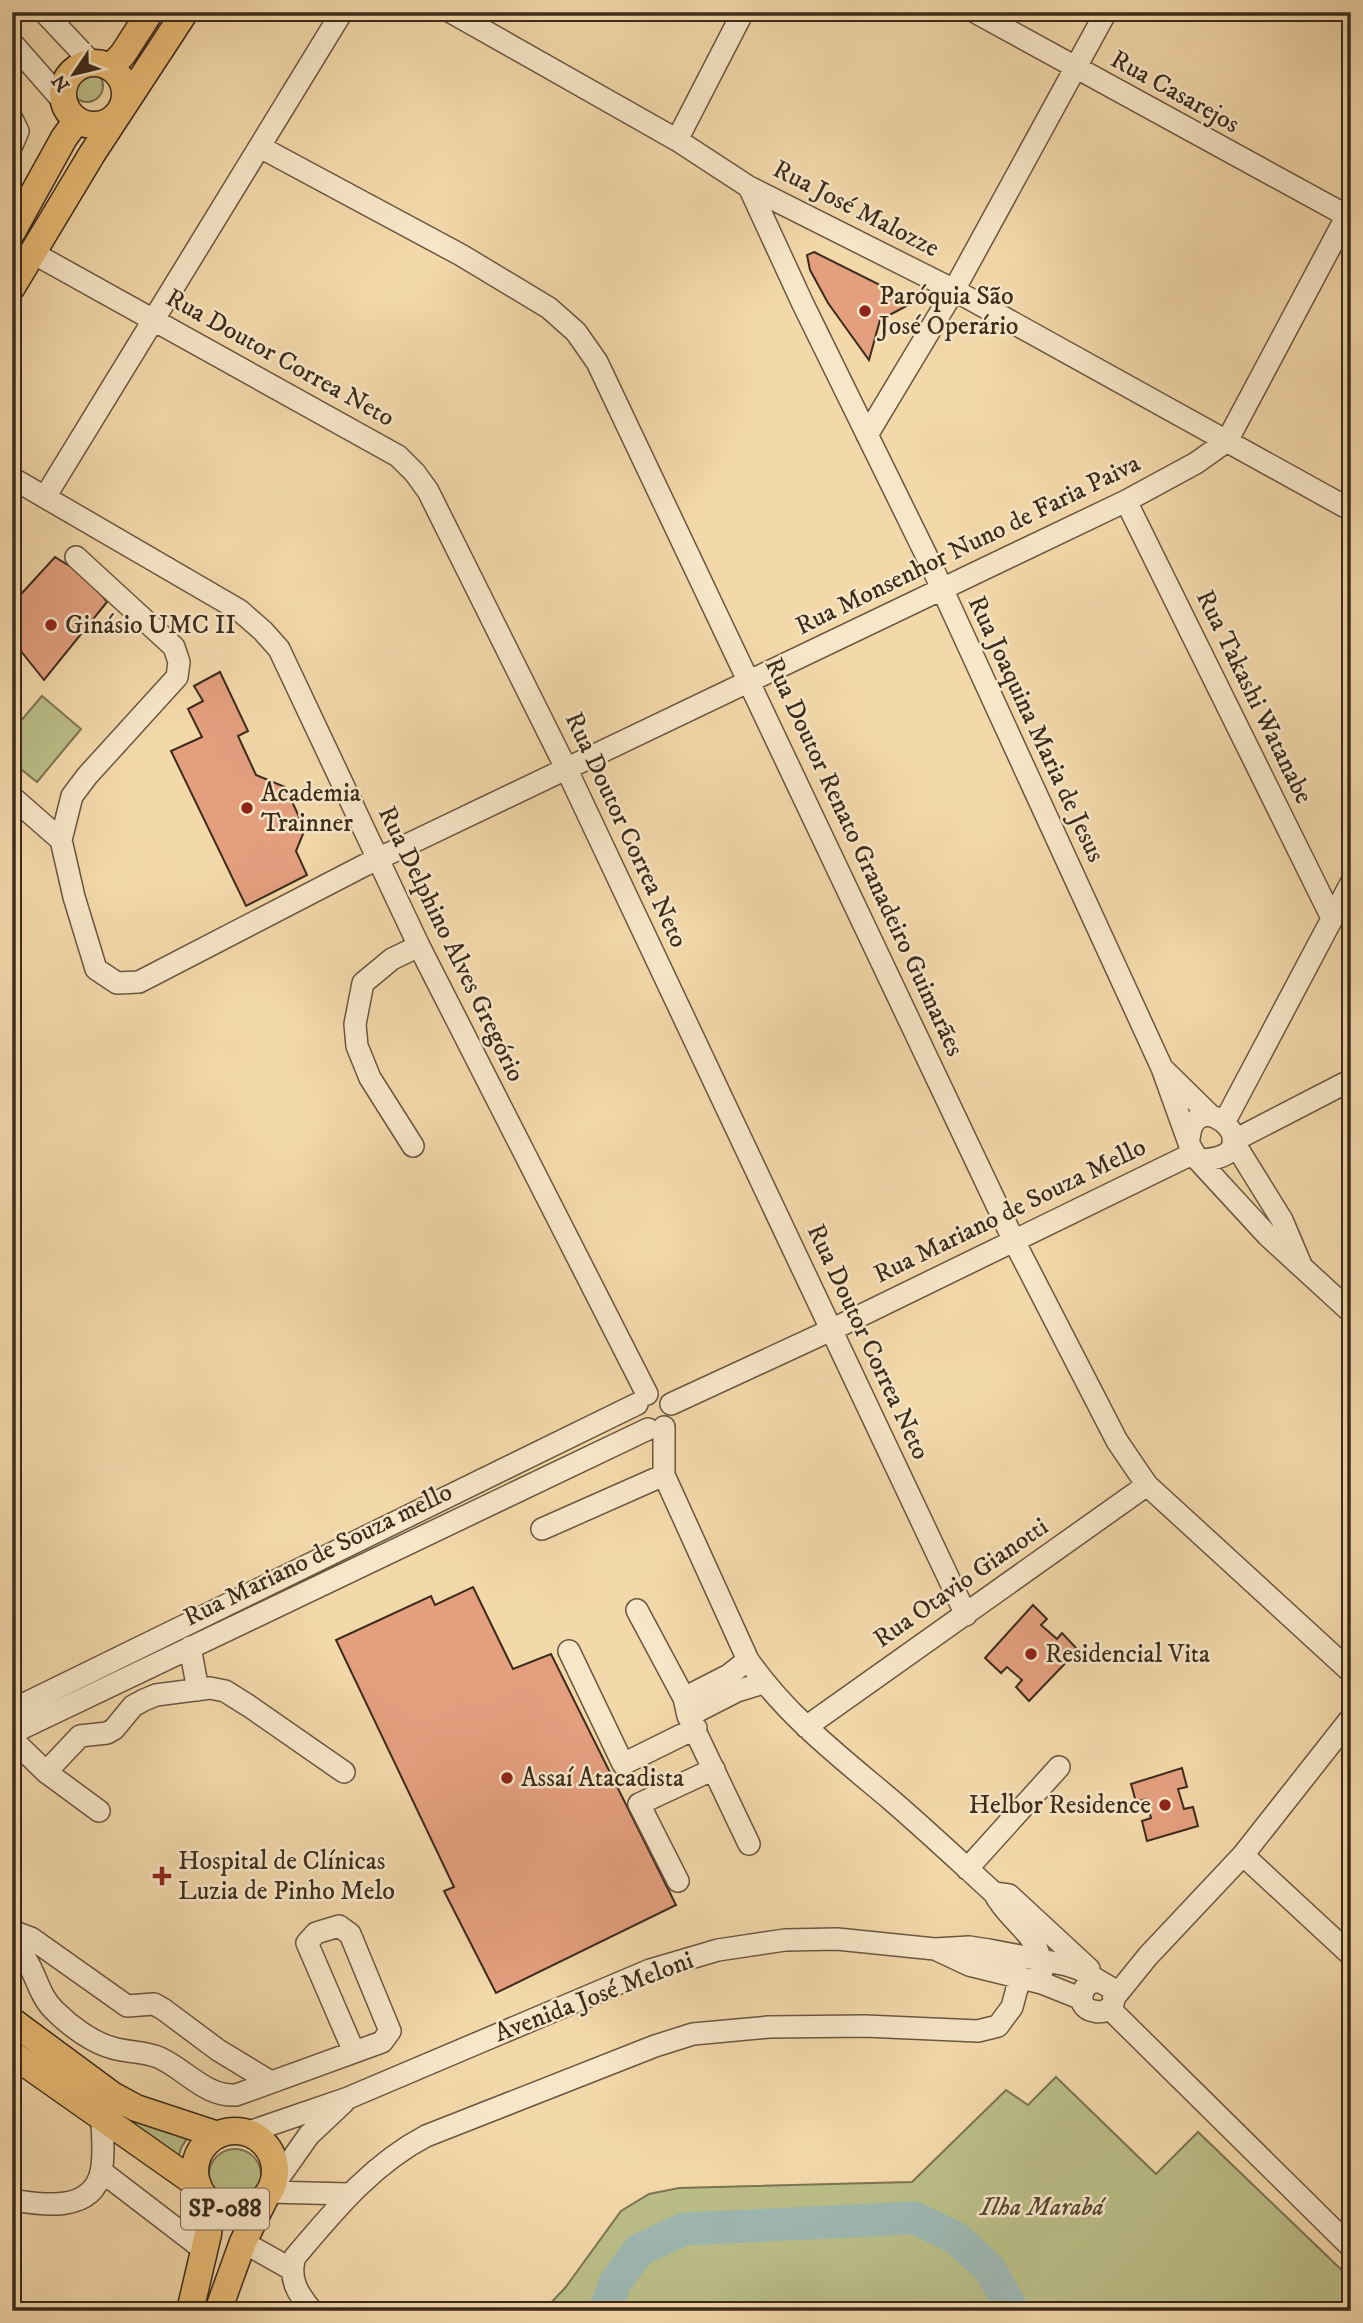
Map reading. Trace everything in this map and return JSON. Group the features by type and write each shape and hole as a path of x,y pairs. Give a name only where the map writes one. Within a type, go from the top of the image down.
{"main road":[{"path":"101,64 119,74 126,92 121,111 106,123 86,124 70,111 63,92 69,75 82,64 101,64 123,54 150,12"},
{"path":"12,287 92,154 185,12"},
{"path":"12,232 64,138 70,111"},
{"path":"12,2021 112,2095 136,2108 218,2136 227,2132 246,2133"},
{"name":"SP-088","path":"12,2054 102,2117 222,2209 245,2210 257,2205 269,2192 275,2173 273,2160 268,2148 246,2133"},
{"name":"SP-088","path":"190,2311 204,2250 205,2194 196,2174 201,2151 218,2136"},
{"name":"Avenida José Meloni","path":"218,2311 243,2242 269,2192"}],"street":[{"path":"44,12 101,64"},
{"path":"45,497 342,12"},
{"name":"Rua José Malozze","path":"451,12 677,139 749,187 954,290 1351,510"},
{"path":"677,139 743,12"},
{"name":"Rua Casarejos","path":"975,12 1076,69 1349,214"},
{"path":"867,435 954,290 1106,12"},
{"path":"12,43 70,111"},
{"path":"12,119 18,131 12,145"},
{"name":"Rua Doutor Renato Granadeiro Guimarães","path":"260,147 460,255 549,308 576,332 597,362 1013,1239 1117,1441 1147,1485 1351,1672"},
{"name":"Rua Joaquina Maria de Jesus","path":"749,187 942,590 1162,1068 1194,1150"},
{"name":"Rua Monsenhor Nuno de Faria Paiva","path":"61,840 74,897 96,969 117,984 138,982 377,859 942,590 1126,501 1196,463 1227,441 1349,214"},
{"name":"Rua Doutor Correa Neto","path":"33,253 398,456 428,491 566,768 966,1615"},
{"name":"Rua Delphino Alves Gregório","path":"12,478 239,610 279,649 419,946 642,1399"},
{"name":"Rua Takashi Watanabe","path":"1126,501 1332,918"},
{"path":"12,797 61,840 72,796 177,677 179,662 174,647 76,556"},
{"path":"1194,1150 1221,1158 1231,1148 1223,1126 1351,883"},
{"path":"413,1146 370,1078 357,1046 355,1024 363,983 392,959 419,946"},
{"path":"1162,1068 1223,1126 1282,1220 1301,1265"},
{"path":"1351,1080 1223,1126 1198,1120 1189,1132 1194,1150 1268,1236 1351,1312"},
{"name":"Rua Mariano de Souza Mello","path":"671,1404 831,1330 1194,1150"},
{"path":"661,1394 671,1404 672,1417 656,1428 637,1419 642,1399 661,1394"},
{"name":"Rua Mariano de Souza mello","path":"12,1710 642,1399"},
{"path":"656,1428 664,1475 748,1660 763,1683 806,1727 905,1812 998,1900 1034,1941 1041,1960 1042,1983"},
{"name":"Rua Mariano de Souza mello","path":"12,1736 190,1647 656,1428"},
{"path":"542,1529 664,1475"},
{"name":"Rua Otavio Gianotti","path":"806,1727 1147,1485"},
{"path":"637,1610 750,1844"},
{"path":"190,1647 198,1690"},
{"path":"569,1651 624,1764 689,1714 748,1660"},
{"path":"689,1714 737,1690 763,1683"},
{"path":"46,1772 80,1736 107,1733 114,1729 133,1706 144,1700 156,1695 210,1688 225,1691 344,1772"},
{"path":"935,1949 969,1965 1042,1983 1082,1999 1091,2012 1102,2013 1106,1991 1148,1956 1243,1855 1351,1718"},
{"path":"12,1736 46,1772 99,1811"},
{"path":"967,1869 1059,1768"},
{"path":"678,1881 639,1804 713,1769"},
{"path":"1243,1855 1351,1955"},
{"path":"998,1900 1009,1895 1106,1991 1351,2247"},
{"path":"989,1950 1007,1933 998,1900"},
{"path":"12,1944 33,1968 42,1994 56,2012 103,2045 150,2054 223,2096 236,2095 382,2042 390,2031 351,1934 339,1926 316,1933 307,1943 354,2052"},
{"path":"12,1931 31,1938 127,2006 154,2004 163,2009 218,2050 269,2081"},
{"name":"Avenida José Meloni","path":"246,2133 348,2098 650,1970 718,1950 785,1940 837,1939 935,1949"},
{"path":"935,1949 989,1950 1074,1967 1106,1991"},
{"path":"325,2311 320,2308 312,2311 301,2298 291,2269 295,2258 349,2194 402,2149 426,2136 655,2046 693,2034 769,2027 865,2026 978,2031 998,2025 1005,2017 1012,2007 1020,1977"},
{"path":"1082,1999 1088,1984 1106,1991"},
{"name":"Avenida José Meloni","path":"269,2192 309,2135 348,2098"},
{"path":"12,2200 65,2205 84,2196 96,2186 101,2171 102,2117"},
{"path":"101,2171 204,2250"},
{"path":"269,2192 349,2194"},
{"path":"243,2242 291,2269"}],"green space":[{"path":"87,70 98,75 103,86 98,97 87,102 76,97 71,86 76,75"},
{"path":"42,696 81,729 37,782 12,762 12,731"},
{"name":"Ilha Marabá","path":"1056,2077 1156,2174 1198,2132 1351,2279 1351,2311 543,2311 565,2288 621,2211 649,2194 679,2188 912,2182 1006,2090 1028,2105"},
{"path":"116,2109 192,2131 181,2148 178,2159 115,2115"},
{"path":"235,2149 254,2156 261,2175 254,2194 235,2201 216,2194 209,2175 216,2156"}],"building":[{"name":"Paróquia São José Operário","path":"814,252 914,302 880,320 869,360 828,303 810,270 807,255"},
{"name":"Ginásio UMC II","path":"55,557 87,577 107,602 44,680 20,650 12,646 12,604"},
{"name":"Academia Trainner","path":"220,672 248,731 238,736 256,775 285,787 305,829 296,851 307,875 246,906 171,751 202,737 188,709 203,701 194,686"},
{"name":"Assaí Atacadista","path":"473,1587 513,1669 551,1654 676,1905 496,1993 444,1891 454,1887 336,1640 431,1596 435,1605"},
{"name":"Residencial Vita","path":"1033,1605 1047,1619 1041,1625 1057,1639 1062,1633 1078,1650 1029,1701 1016,1687 1022,1680 1007,1667 1001,1673 985,1658"},
{"name":"Helbor Residence","path":"1182,1768 1187,1787 1178,1789 1184,1809 1193,1807 1198,1826 1147,1841 1142,1821 1151,1818 1146,1799 1136,1802 1131,1784"}],"waterway":[{"path":"605,2311 615,2283 639,2250 684,2229 915,2218 956,2238 989,2268 1013,2311"}],"place":[{"name":"Paróquia São José Operário","path":"865,311"},
{"name":"Ginásio UMC II","path":"51,625"},
{"name":"Academia Trainner","path":"247,808"},
{"name":"Residencial Vita","path":"1031,1654"},
{"name":"Assaí Atacadista","path":"507,1778"},
{"name":"Helbor Residence","path":"1165,1805"},
{"name":"Hospital de Clínicas Luzia de Pinho Melo","path":"162,1876"}]}
